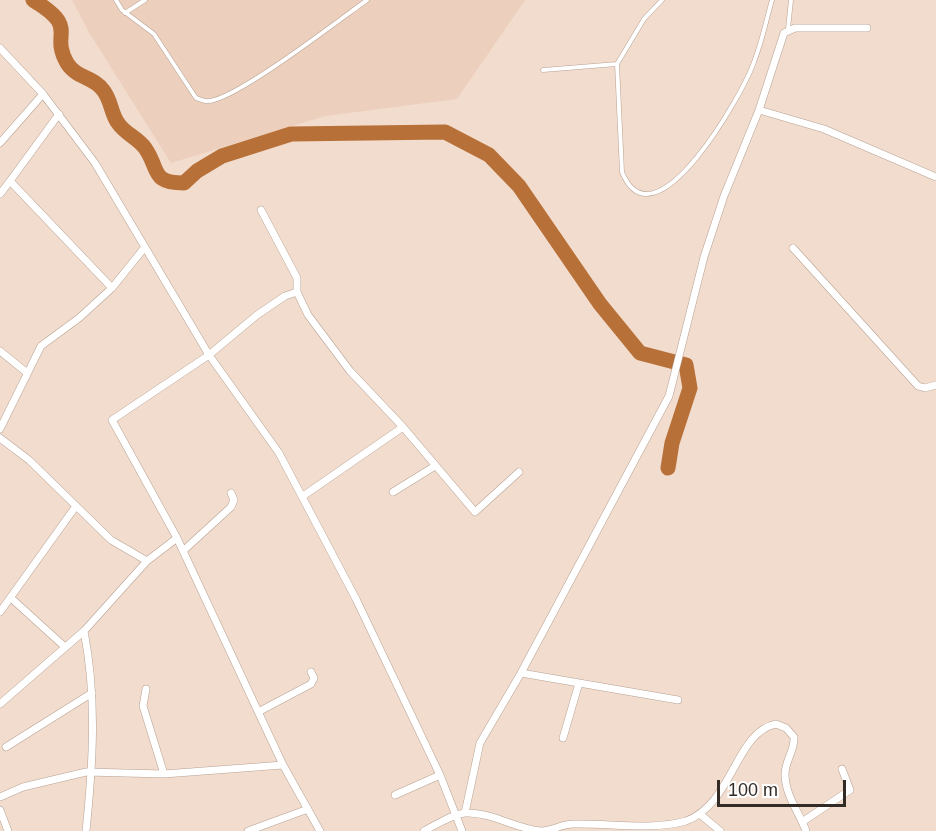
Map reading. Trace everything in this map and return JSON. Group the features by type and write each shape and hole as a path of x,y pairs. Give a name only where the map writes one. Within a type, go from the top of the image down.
{"street":[{"path":"462,831 461,815 480,742 521,673 669,396 704,257 724,196 759,110 784,33 788,29 867,28"},
{"path":"0,48 43,94 95,163 209,355 279,453 303,496 461,815"},
{"path":"0,143 43,94"},
{"path":"759,110 824,129 936,177"},
{"path":"0,194 59,114"},
{"path":"10,181 112,288"},
{"path":"261,210 297,278 297,292 308,315 350,371 403,427 475,512 519,472"},
{"path":"0,429 26,372 41,346 80,318 112,288 145,247"},
{"path":"793,248 918,386 925,388 936,385"},
{"path":"297,292 285,296 257,315 209,355 112,420 177,538 284,765 320,831"},
{"path":"0,351 26,372"},
{"path":"303,496 403,427"},
{"path":"0,438 30,460 111,540 147,561"},
{"path":"393,492 435,466"},
{"path":"183,551 231,507 234,500 231,493"},
{"path":"0,612 76,506"},
{"path":"0,704 84,631 147,561 177,538"},
{"path":"10,598 65,647"},
{"path":"84,631 92,672 92,772 86,831"},
{"path":"260,711 311,684 314,678 311,672"},
{"path":"521,673 678,700"},
{"path":"564,738 579,683"},
{"path":"146,689 143,706 164,774"},
{"path":"6,747 92,693"},
{"path":"424,831 461,815 488,816 543,831 572,824 640,830 669,825 701,815 722,792 737,761 758,734 777,724 786,728 794,737 785,771 785,781 788,794 806,831"},
{"path":"0,797 23,787 78,773 164,774 284,765"},
{"path":"802,822 850,790 842,769"},
{"path":"395,795 440,775"},
{"path":"248,831 308,809"},
{"path":"0,810 8,831"},
{"path":"701,815 720,831"}],"lane":[{"path":"116,0 125,13 154,34 196,98 207,102 223,98 245,84 367,0"},
{"path":"125,13 145,0"},
{"path":"662,0 644,19 617,64 622,172 628,186 635,193 645,196 671,183 700,154 721,126 754,63 772,0"},
{"path":"788,29 791,0"},
{"path":"543,70 617,64"}],"shaded area":[{"path":"72,0 525,0 457,99 325,116 171,163 90,34"}],"waterway":[{"path":"33,0 48,10 60,25 62,53 67,63 75,72 95,82 103,90 118,123 142,144 157,173 166,180 184,183 197,171 222,156 291,134 445,132 489,155 519,186 600,304 640,353 686,365 690,388 672,443 668,468"}]}
